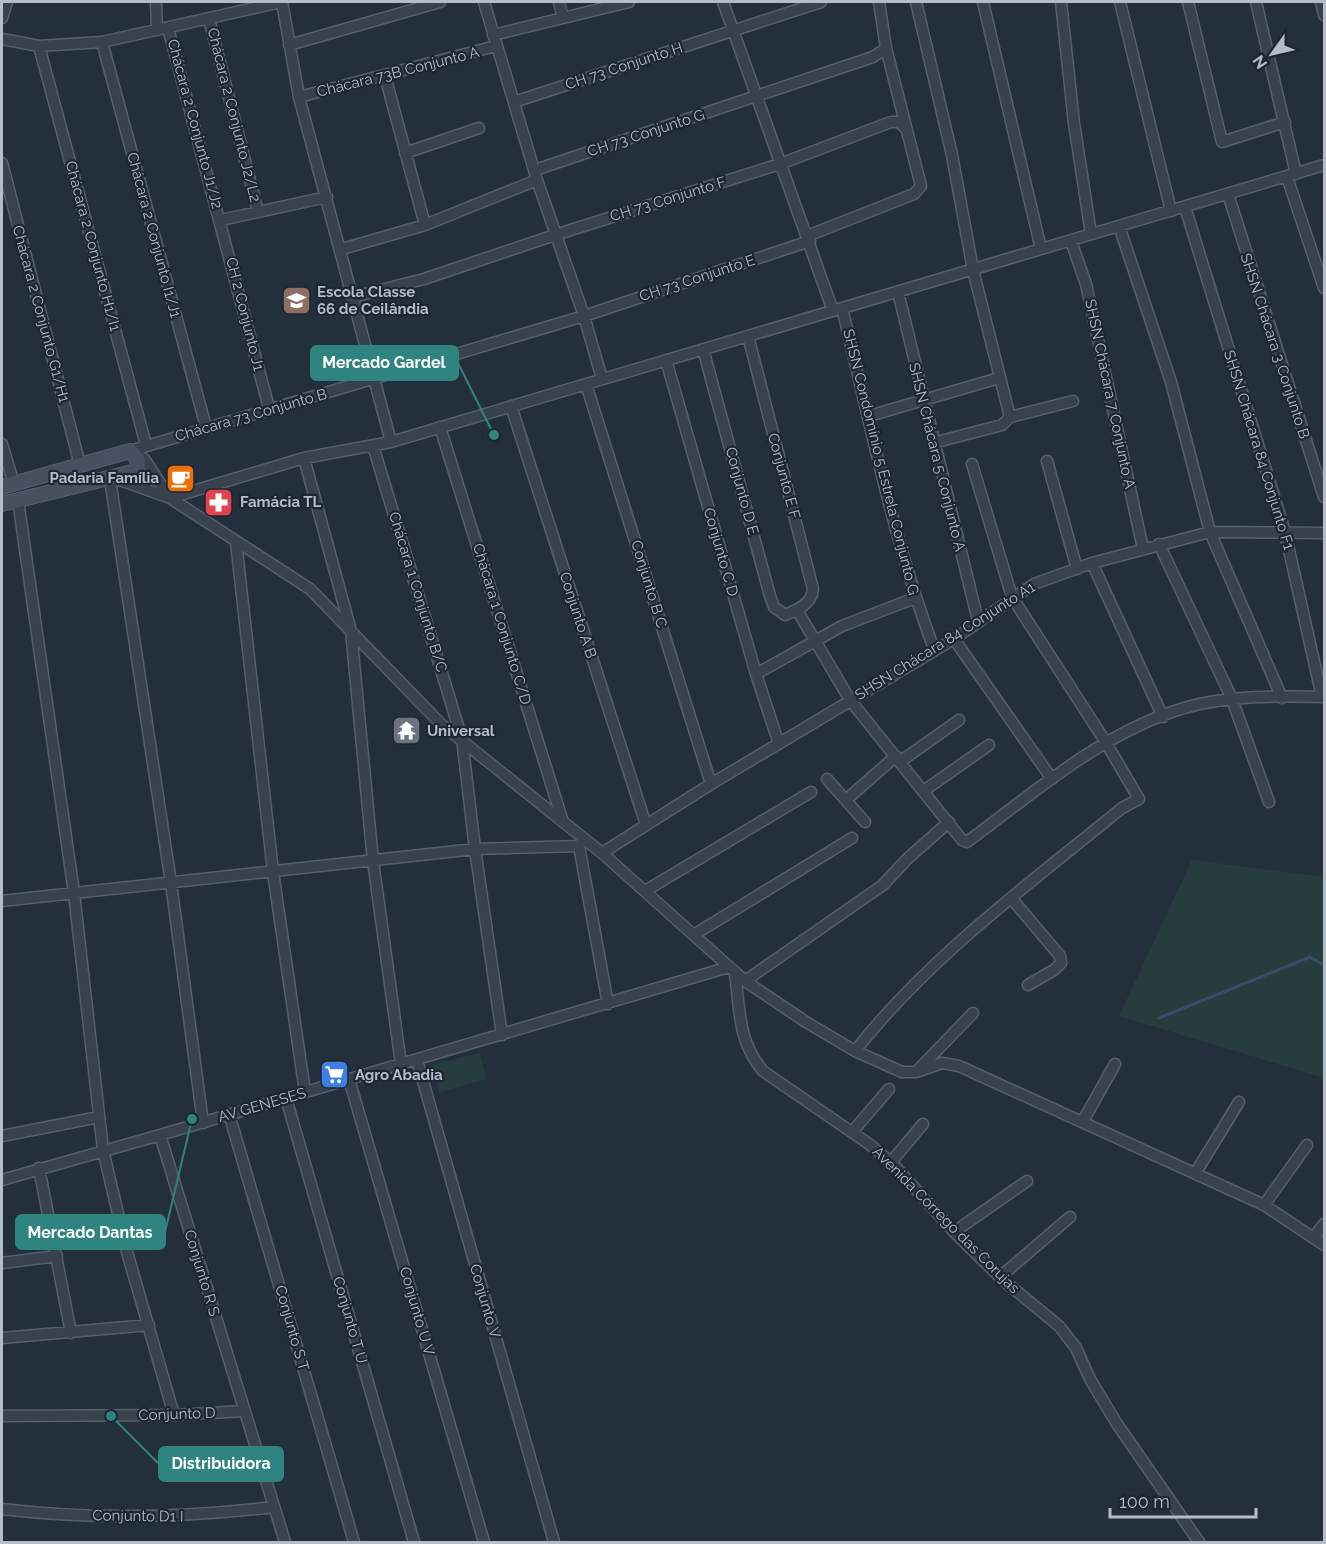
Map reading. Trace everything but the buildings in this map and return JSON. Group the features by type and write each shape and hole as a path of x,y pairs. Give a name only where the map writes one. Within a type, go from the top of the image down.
{"street":[{"path":"2,18 7,2"},
{"name":"Chácara 2 Conjunto J1/J2","path":"156,2 221,220"},
{"path":"2,39 39,46 102,42 281,2 299,97 342,249 373,380 391,441"},
{"path":"289,45 440,2"},
{"path":"484,2 536,175 584,315 602,379"},
{"path":"559,2 563,18"},
{"path":"493,34 629,2"},
{"name":"SHSN Condomínio 5 Estrela Conjunto G","path":"723,2 780,164 837,310 869,416 915,598 934,650"},
{"name":"CH 73 Conjunto H","path":"514,102 821,2"},
{"path":"879,2 885,48 904,127"},
{"path":"916,2 952,155 973,270 1010,417"},
{"path":"983,2 1041,249"},
{"path":"1061,2 1074,123 1091,234"},
{"path":"1120,2 1171,211"},
{"path":"1188,2 1222,142 1285,122"},
{"path":"1256,2 1285,122 1292,175 1324,288"},
{"path":"1321,2 1324,15"},
{"name":"Chácara 2 Conjunto J2/L2","path":"209,19 258,212"},
{"name":"Chácara 2 Conjunto I1/J1","path":"102,42 206,428"},
{"name":"Chácara 2 Conjunto H1/I1","path":"39,46 137,450"},
{"name":"Chácara 73B Conjunto A","path":"299,97 496,46"},
{"name":"CH 73 Conjunto G","path":"342,249 425,225 536,175 873,57 885,48"},
{"path":"385,76 425,225"},
{"name":"CH 73 Conjunto F","path":"353,297 424,279 780,164 891,122 899,122 904,127"},
{"name":"CH 73 Conjunto E","path":"373,380 584,315 809,238 920,189 921,178 904,127"},
{"path":"405,153 480,128"},
{"name":"Chácara 2 Conjunto G1/H1","path":"2,163 80,465"},
{"path":"170,498 304,458 374,446 440,427 1324,165"},
{"name":"SHSN Chácara 3 Conjunto B","path":"1228,194 1324,497"},
{"path":"221,220 327,197"},
{"name":"SHSN Chácara 84 Conjunto F1","path":"1185,207 1285,532 1323,697"},
{"name":"CH 2 Conjunto J1","path":"221,220 269,408"},
{"path":"1119,226 1171,382 1210,532 1282,698"},
{"name":"SHSN Chácara 7 Conjunto A","path":"1071,241 1086,284 1143,549"},
{"name":"SHSN Chácara 5 Conjunto A","path":"898,292 978,621"},
{"name":"Conjunto E F","path":"747,336 813,589 809,601 797,610"},
{"name":"Conjunto D E","path":"703,349 774,608 785,615 797,610"},
{"name":"Conjunto C D","path":"666,360 756,674 779,744"},
{"path":"869,416 999,378"},
{"name":"Chácara 73 Conjunto B","path":"137,450 269,408 373,380"},
{"name":"Conjunto B C","path":"586,384 711,784"},
{"path":"933,443 1002,425 1010,417 1073,401"},
{"name":"Conjunto A B","path":"511,406 646,825"},
{"name":"Chácara 1 Conjunto C/D","path":"440,427 563,822"},
{"path":"2,444 8,485 137,450"},
{"name":"Chácara 1 Conjunto B/C","path":"374,446 462,739 475,849 502,1035"},
{"path":"2,504 138,471 140,466 137,450"},
{"path":"137,450 170,498"},
{"path":"304,458 351,631 373,861 401,1064"},
{"path":"1047,461 1077,569"},
{"path":"855,1051 881,1018 937,962 1122,808 1138,799 1105,741 1012,597 972,464"},
{"path":"112,479 170,498 310,589 421,706 563,822 581,842 602,853 745,981 806,1022 855,1051 902,1072 916,1072 942,1063 958,1066 1083,1120 1264,1205 1324,1245"},
{"path":"112,479 171,883 203,1123"},
{"path":"18,500 74,893 103,1150 127,1252 174,1415"},
{"name":"SHSN Chácara 84 Conjunto A1","path":"602,853 711,784 954,639 1012,597 1045,579 1092,563 1210,532 1324,533"},
{"path":"236,542 273,872 305,1092"},
{"path":"1159,544 1232,699 1269,802"},
{"path":"1092,563 1163,717"},
{"path":"756,674 861,617 915,598"},
{"path":"797,610 850,700 925,790 962,840 967,842 1105,741 1184,708 1232,699 1323,697"},
{"path":"954,639 1052,779"},
{"path":"846,800 898,759 958,720"},
{"path":"925,790 989,745"},
{"path":"827,779 865,822"},
{"path":"645,891 811,792"},
{"path":"745,981 883,885 907,859 949,822"},
{"path":"695,934 852,838"},
{"path":"2,901 475,849 581,842"},
{"path":"581,842 608,1004"},
{"path":"1012,899 1060,956 1061,963 1054,970 1028,985"},
{"name":"AV GENESES","path":"2,1179 160,1136 349,1079 732,970"},
{"name":"Avenida Córrego das Corujas","path":"732,970 744,1036 751,1058 763,1071 852,1132 891,1162 954,1232 1000,1277 1059,1326 1071,1340 1108,1410 1199,1542"},
{"path":"916,1072 973,1013"},
{"name":"Conjunto V","path":"417,1060 554,1542"},
{"path":"1083,1120 1115,1064"},
{"name":"Conjunto U V","path":"349,1079 484,1542"},
{"path":"852,1132 889,1089"},
{"name":"Conjunto T U","path":"286,1098 414,1542"},
{"path":"1196,1172 1239,1102"},
{"name":"Conjunto S T","path":"230,1114 354,1542"},
{"path":"2,1136 99,1117"},
{"path":"891,1162 923,1124"},
{"name":"Conjunto R S","path":"160,1136 285,1542"},
{"path":"1264,1205 1307,1145"},
{"path":"39,1168 71,1333"},
{"path":"954,1232 1027,1180"},
{"path":"1000,1277 1070,1217"},
{"path":"1313,1238 1324,1224"},
{"path":"2,1263 57,1256"},
{"path":"2,1338 149,1325"},
{"name":"Conjunto D","path":"2,1416 174,1415 244,1411"},
{"name":"Conjunto D1 I","path":"2,1509 50,1515 176,1517 274,1507"}],"green space":[{"path":"1192,860 1324,877 1324,1078 1119,1016"},
{"path":"480,1053 486,1079 438,1093 432,1065"}],"waterway":[{"path":"1159,1018 1310,957 1324,965"}],"place":[{"name":"Escola Classe 66 de Ceilândia","path":"296,301"},
{"name":"Mercado Gardel","path":"494,435"},
{"name":"Padaria Família","path":"180,478"},
{"name":"Famácia TL","path":"219,502"},
{"name":"Universal","path":"406,731"},
{"name":"Agro Abadia","path":"334,1075"},
{"name":"Mercado Dantas","path":"192,1119"},
{"name":"Distribuidora","path":"111,1416"}]}
